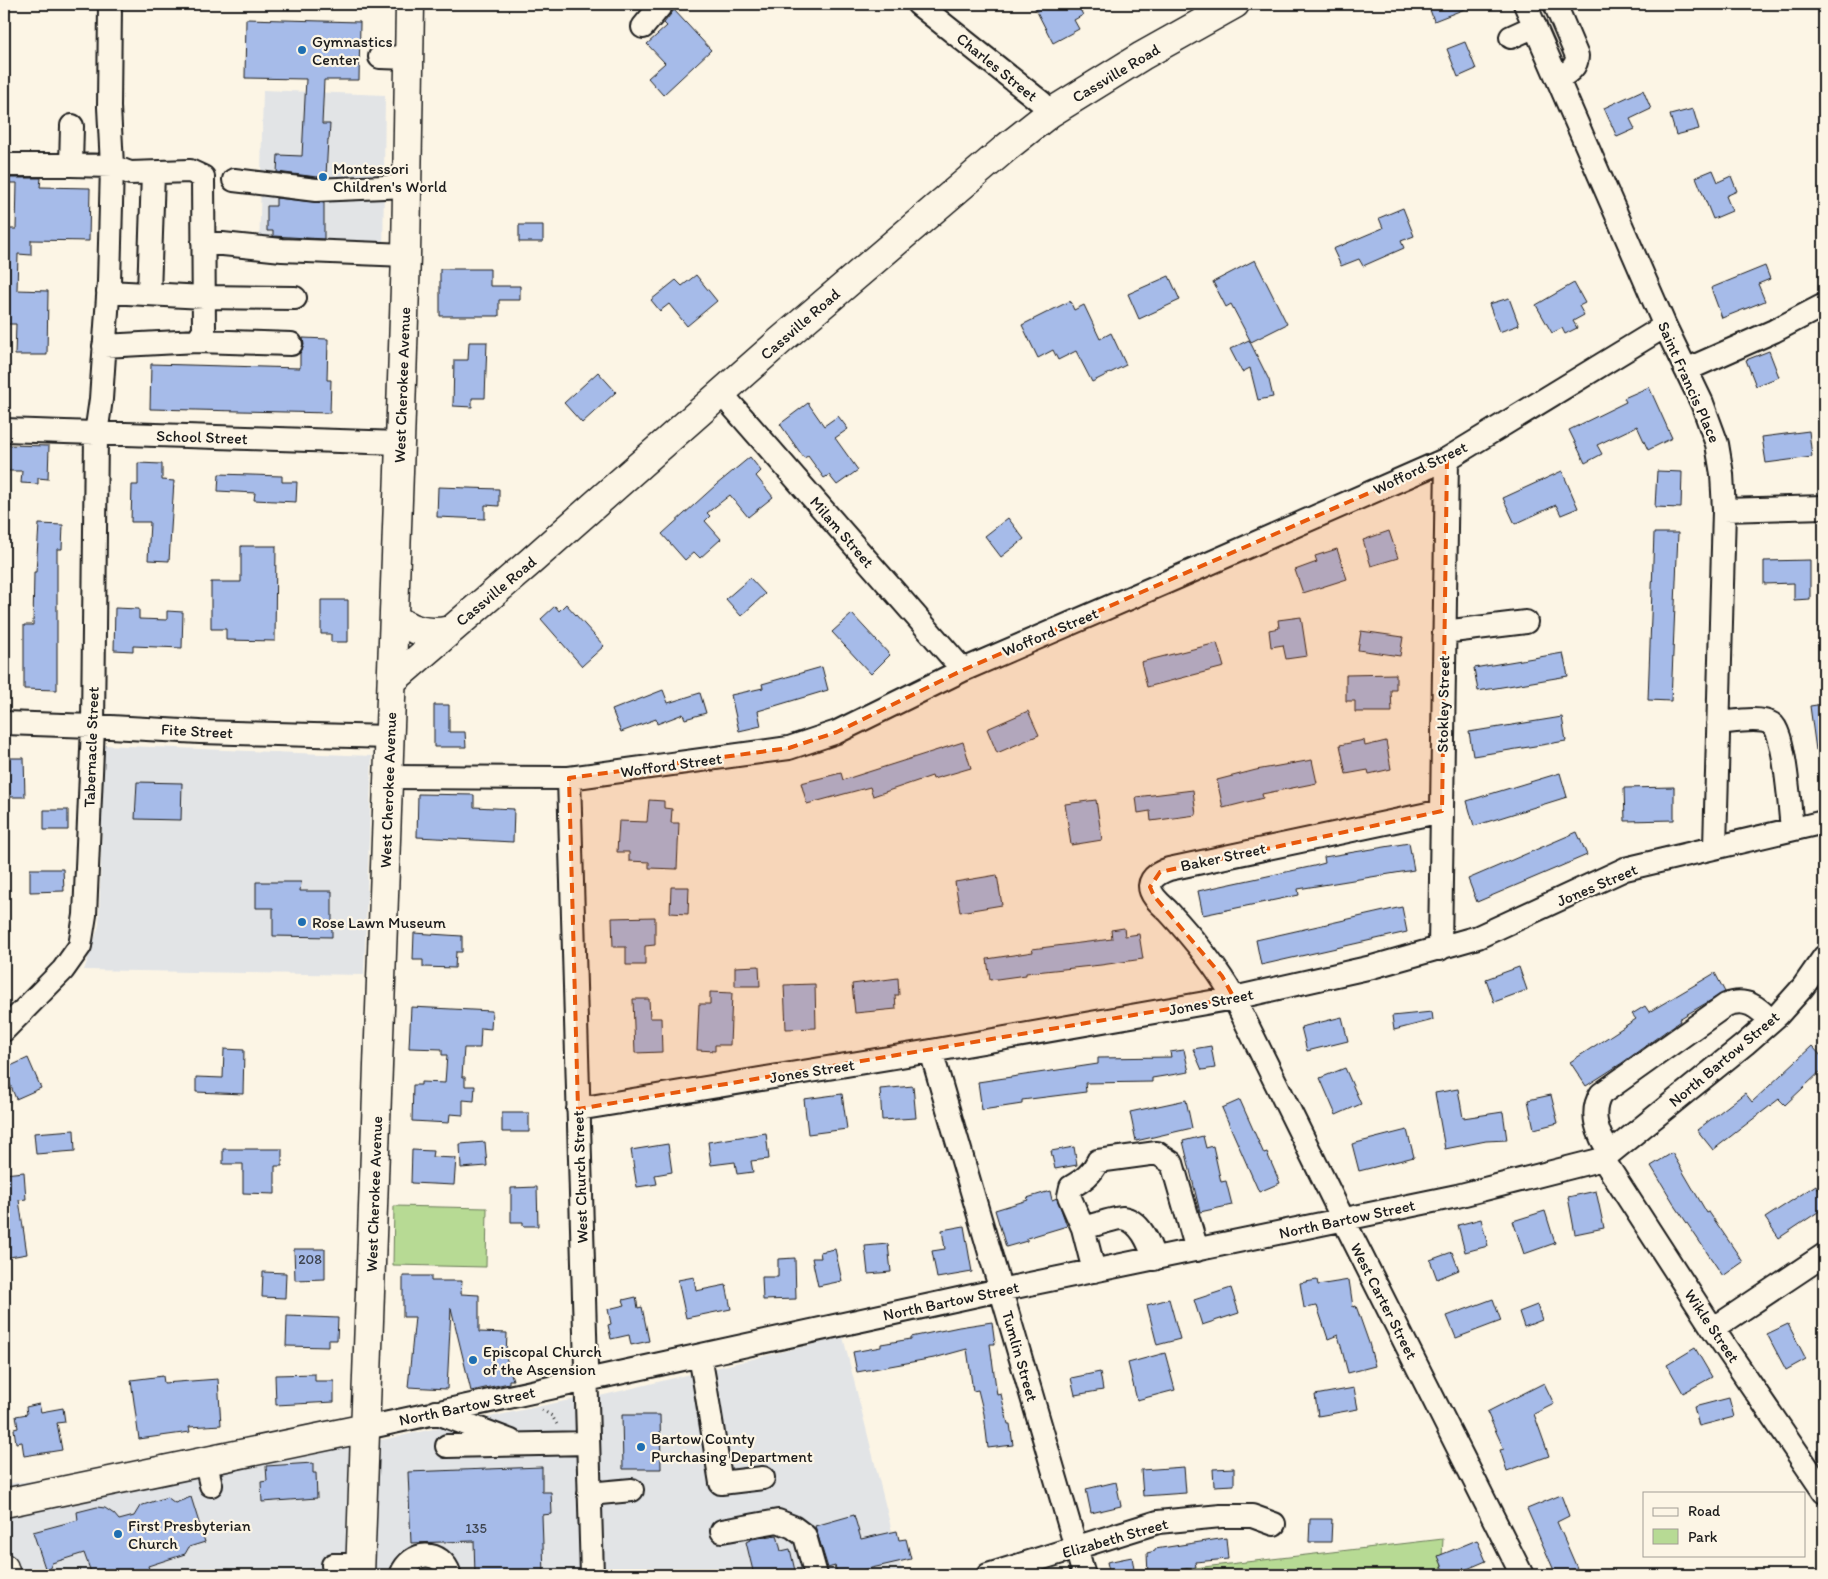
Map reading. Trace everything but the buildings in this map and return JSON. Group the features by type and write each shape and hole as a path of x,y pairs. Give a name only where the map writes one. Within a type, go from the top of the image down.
{"main road":[{"name":"West Cherokee Avenue","path":"361,1570 406,255 410,4"},
{"name":"Cassville Road","path":"392,681 721,393 1007,147 1050,113 1142,56 1235,4"},
{"path":"394,617 403,624 417,630 433,632 450,630"},
{"name":"North Bartow Street","path":"4,1503 208,1472 366,1428"},
{"path":"4,1568 6,1575"}],"street":[{"name":"Tabernacle Street","path":"4,1030 63,970 80,946 85,915 92,726 96,434 101,399 108,292 112,166 109,106 110,4"},
{"path":"642,26 662,4"},
{"name":"Charles Street","path":"918,4 1041,102 1050,113"},
{"name":"Saint Francis Place","path":"1525,4 1665,326 1702,403 1718,444 1724,510 1715,847"},
{"path":"1554,4 1577,56 1577,62 1572,70 1558,79"},
{"path":"1511,37 1535,26"},
{"path":"380,57 409,58"},
{"path":"71,165 72,126"},
{"path":"4,165 112,166 130,173 190,172 203,178 204,331 197,342"},
{"path":"149,294 153,173"},
{"path":"234,180 316,190 407,186"},
{"path":"203,242 282,250 406,255"},
{"path":"108,292 204,297 295,298"},
{"path":"1686,370 1774,331 1824,305"},
{"name":"Wofford Street","path":"388,777 569,778 789,748 837,732 962,670 1447,459 1665,326"},
{"path":"104,346 197,342 290,344"},
{"name":"Milam Street","path":"721,393 962,670"},
{"name":"School Street","path":"4,430 400,443"},
{"name":"Stokley Street","path":"1440,949 1447,459"},
{"path":"1724,510 1824,507"},
{"path":"1444,632 1526,622"},
{"path":"1718,723 1761,720 1772,724 1778,730 1783,753 1792,830"},
{"name":"Fite Street","path":"4,723 200,732 390,737"},
{"name":"West Church Street","path":"569,778 592,1575"},
{"name":"Baker Street","path":"1234,998 1216,969 1190,935 1154,896 1150,887 1152,880 1160,872 1169,868 1442,811"},
{"name":"Jones Street","path":"578,1109 931,1051 1234,998 1372,967 1440,949 1493,931 1625,869 1824,822"},
{"name":"North Bartow Street","path":"366,1428 1000,1290 1456,1196 1606,1155 1771,1021 1803,987 1824,957"},
{"name":"West Carter Street","path":"1234,998 1522,1575"},
{"name":"Wikle Street","path":"1771,1021 1752,1004 1742,1001 1726,1005 1601,1094 1596,1101 1595,1118 1606,1155 1713,1329 1824,1492"},
{"name":"Tumlin Street","path":"931,1051 1084,1575"},
{"path":"1094,1271 1083,1228 1069,1196 1071,1187 1087,1177 1094,1170 1098,1161 1157,1153 1172,1164 1197,1250"},
{"path":"1083,1228 1121,1218 1134,1223 1150,1244 1154,1259"},
{"path":"1713,1329 1824,1255"},
{"path":"700,1356 713,1424 721,1483 763,1478"},
{"path":"435,1412 522,1445"},
{"path":"447,1446 588,1443"},
{"path":"589,1494 632,1490"},
{"name":"Elizabeth Street","path":"988,1575 1158,1522 1221,1516 1252,1516 1274,1524"},
{"path":"722,1531 778,1521 793,1527 805,1536 816,1575"},
{"path":"401,1575 409,1562 416,1557 433,1556 446,1566 450,1575"},
{"path":"334,1565 361,1570"}],"highlighted area":[{"path":"1447,459 1442,811 1160,872 1150,887 1154,896 1222,976 1234,998 578,1109 569,778 789,748 837,732 963,670"}],"shaded area":[{"name":"Montessori Children's World","path":"263,90 385,95 383,263 259,259"},
{"path":"104,745 372,756 364,975 84,970 99,925"},
{"path":"843,1337 903,1575 4,1575 4,1484 342,1447 565,1401 600,1396"}],"green space":[{"path":"394,1206 487,1208 486,1267 393,1265"},
{"path":"1443,1539 1441,1575 1135,1575"}],"place":[{"name":"Gymnastics Center","path":"302,50"},
{"name":"Montessori Children's World","path":"323,177"},
{"name":"Rose Lawn Museum","path":"302,922"},
{"name":"Episcopal Church of the Ascension","path":"473,1360"},
{"name":"Bartow County Purchasing Department","path":"641,1447"},
{"name":"First Presbyterian Church","path":"118,1534"}]}
